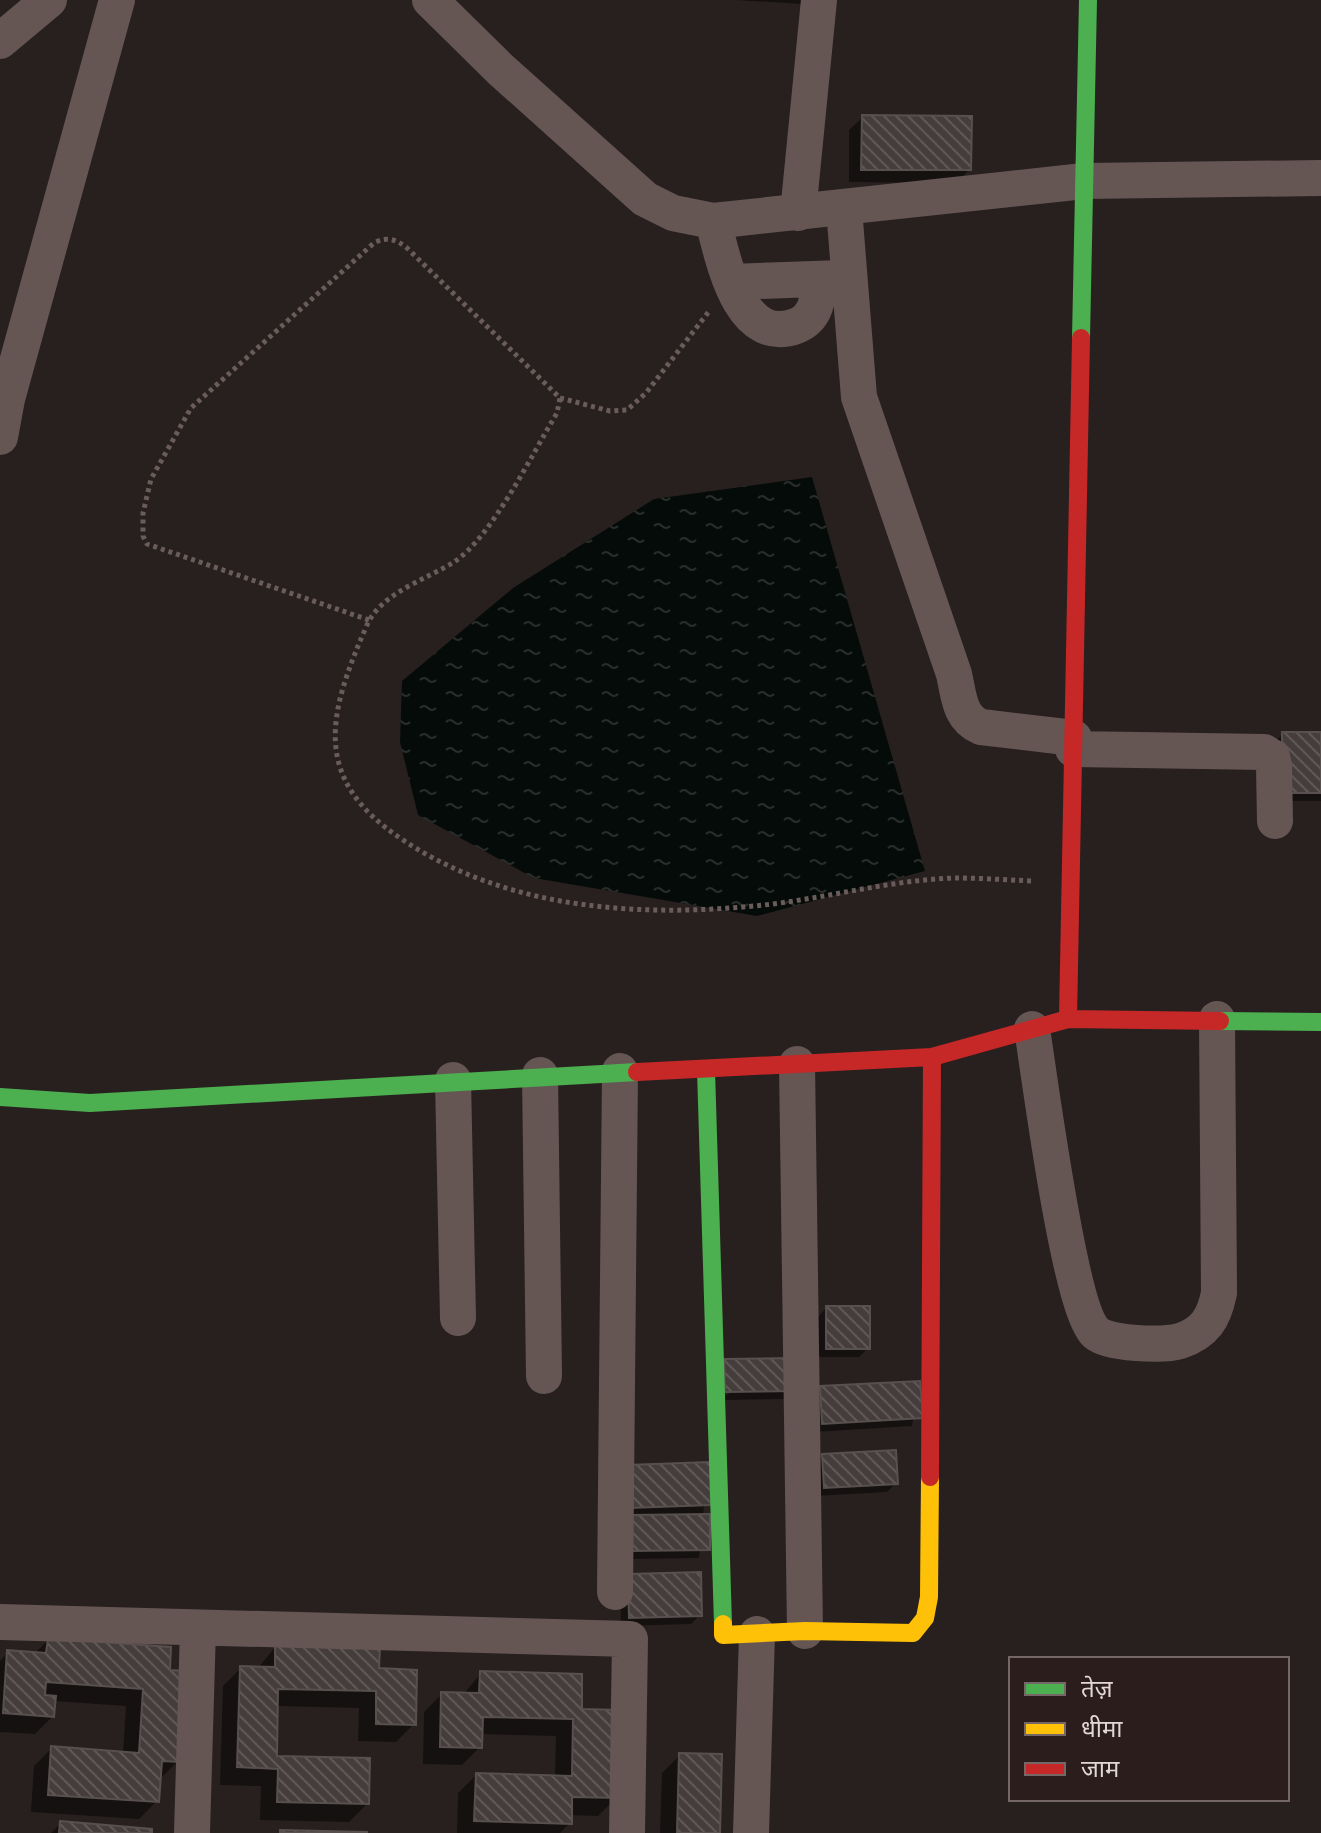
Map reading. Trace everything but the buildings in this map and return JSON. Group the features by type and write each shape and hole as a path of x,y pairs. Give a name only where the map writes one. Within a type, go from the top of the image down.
{"street":[{"path":"0,41 49,0"},
{"path":"0,437 7,399 117,0"},
{"path":"430,0 500,69 645,199 673,213 713,221 1084,181 1321,178"},
{"path":"798,213 819,0"},
{"path":"1068,1019 1088,0"},
{"path":"844,208 834,278 865,424 950,661 962,712 970,722 981,727 1074,744 1264,752 1272,757 1274,766 1275,821"},
{"path":"713,221 731,282 752,317 767,327 781,330 799,325 811,314 834,278"},
{"path":"731,282 834,278"},
{"path":"0,1097 90,1103 540,1075 706,1070 932,1057 1068,1019 1321,1022"},
{"path":"1032,1029 1072,1273 1088,1325 1099,1336 1130,1343 1175,1343 1200,1333 1215,1313 1219,1293 1217,1019"},
{"path":"706,1070 723,1635 805,1631 903,1634 913,1633 925,1618 929,1597 932,1057"},
{"path":"797,1064 805,1631"},
{"path":"615,1592 620,1071"},
{"path":"540,1075 544,1376"},
{"path":"453,1080 458,1318"},
{"path":"0,1622 630,1639 627,1833"},
{"path":"192,1833 198,1628"},
{"path":"751,1833 757,1634"}],"path":[{"path":"369,620 147,544 143,536 143,513 151,479 191,408 375,242 385,238 406,247 560,398 610,411 627,410 646,393 731,282"},
{"path":"560,398 557,413 480,539 456,560 393,597 369,620 338,707 333,742 343,781 377,823 433,860 475,880 580,905 661,911 766,905 823,893 954,878 1071,883"}],"water":[{"path":"812,477 925,871 757,916 534,878 418,815 400,742 402,681 513,588 654,499"}],"traffic: fast":[{"path":"1081,338 1088,0"},
{"path":"1220,1021 1321,1022"},
{"path":"706,1070 723,1624"},
{"path":"0,1097 90,1103 637,1072"}],"traffic: slow":[{"path":"723,1624 723,1635 805,1631 913,1633 925,1618 929,1597 930,1477"}],"traffic: jam":[{"path":"1068,1019 1081,338"},
{"path":"637,1072 932,1057 1068,1019 1220,1021"},
{"path":"930,1477 932,1057"}]}
